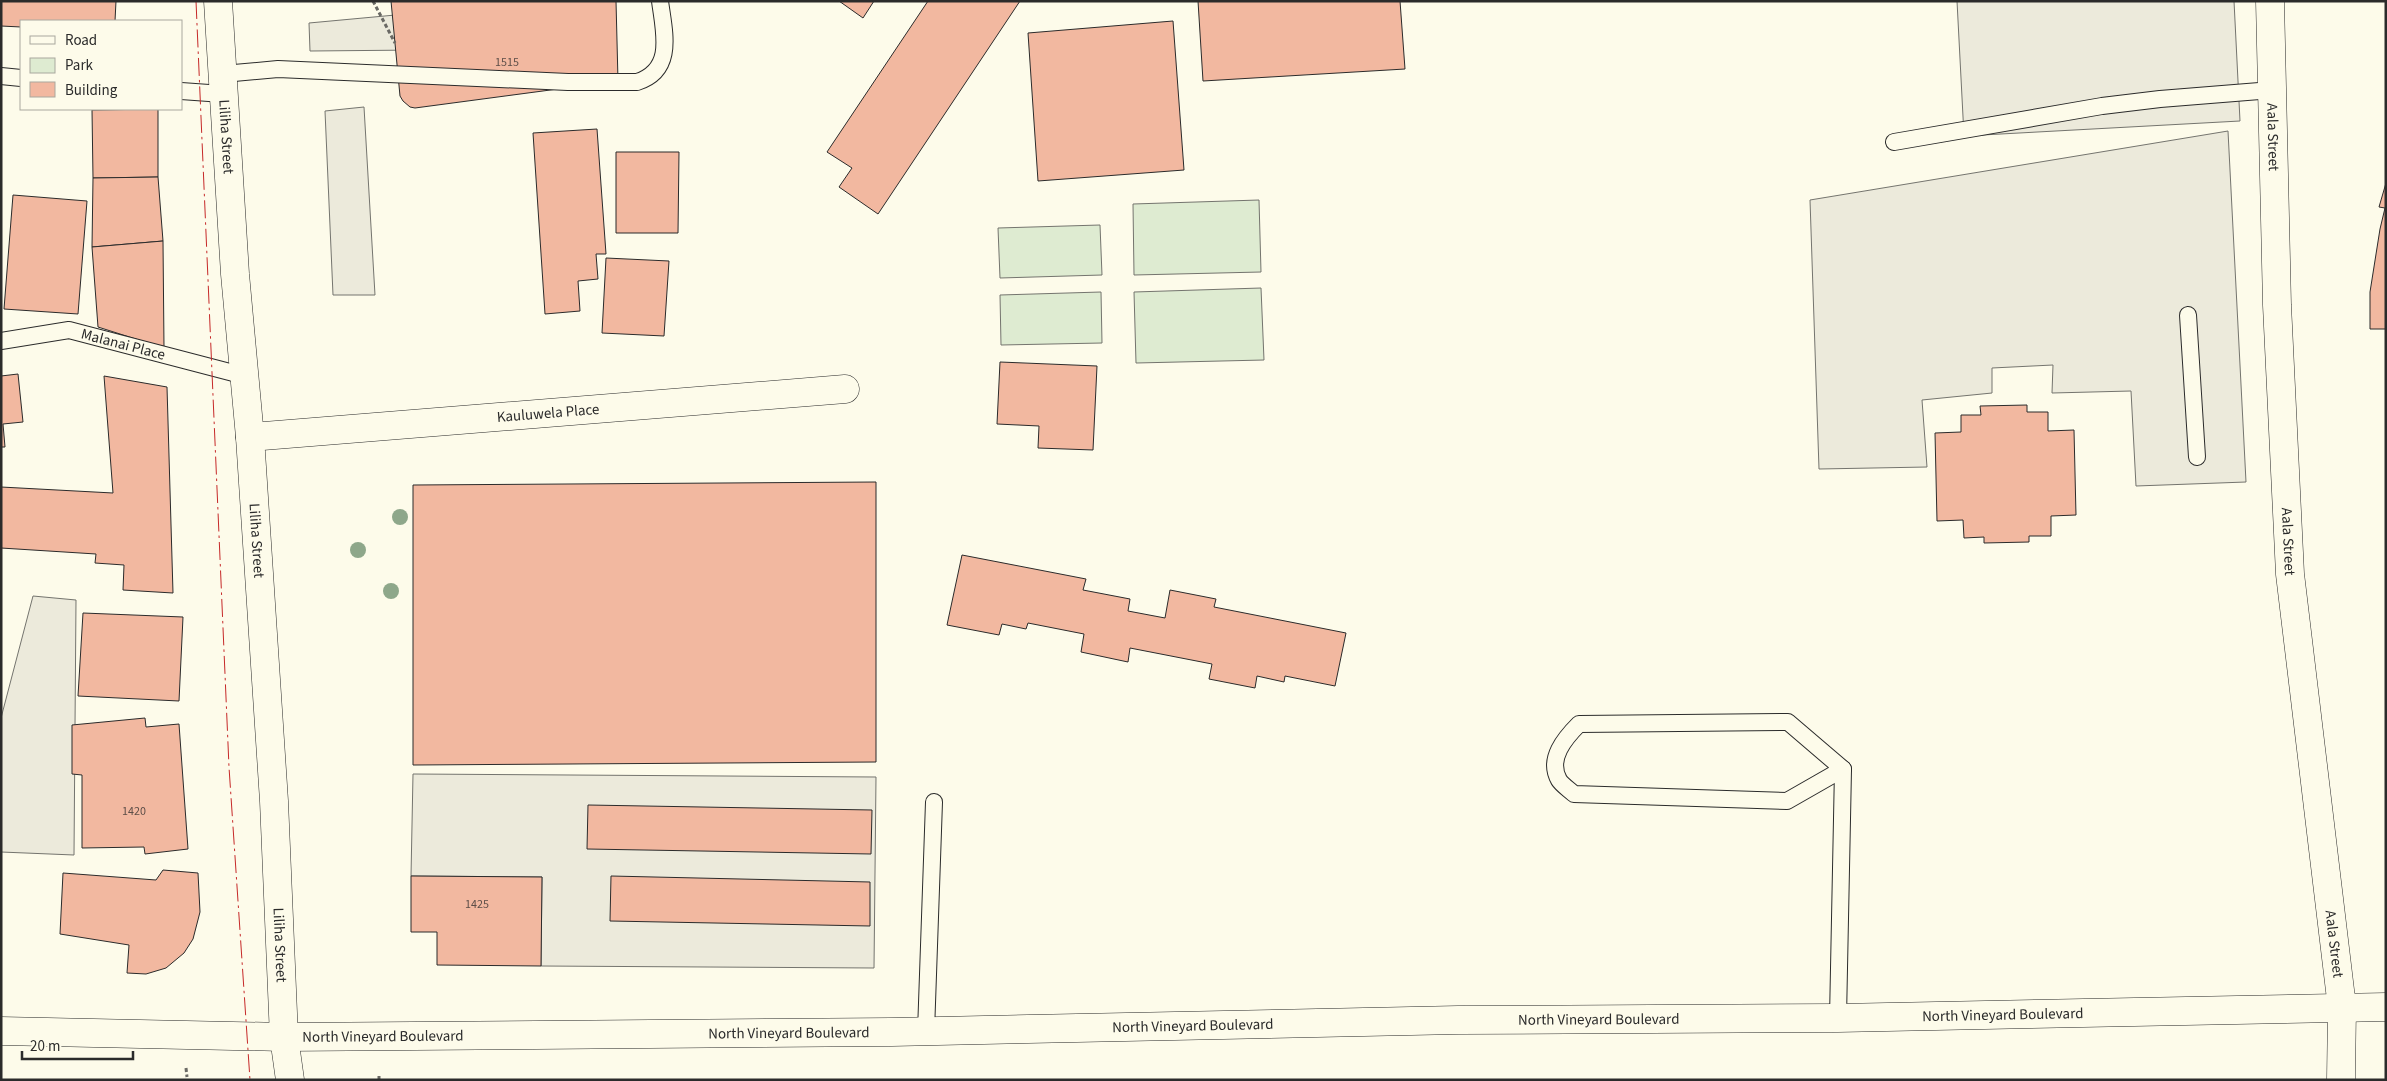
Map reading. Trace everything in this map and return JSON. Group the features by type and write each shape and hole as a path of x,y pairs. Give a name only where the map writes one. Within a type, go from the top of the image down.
{"main road":[{"name":"Liliha Street","path":"218,1 274,801 284,1037 290,1080"},
{"name":"Aala Street","path":"2270,1 2277,305 2290,574 2342,1007 2341,1080"},
{"name":"Kauluwela Place","path":"250,437 845,389"},
{"name":"North Vineyard Boulevard","path":"1,1031 284,1037 926,1032 1448,1020 1838,1018 2386,1007"}],"lane":[{"path":"182,91 223,84 278,69 568,82 637,82 646,79 656,70 663,58 665,48 660,1"},
{"path":"1,76 20,78"},
{"path":"1894,142 2102,106 2160,99 2272,90"},
{"path":"2188,315 2198,457"},
{"name":"Malanai Place","path":"1,341 69,330 244,376"},
{"path":"1788,722 1843,769 1787,800 1777,800 1574,794 1559,780 1555,761 1563,740 1579,724 1788,722"},
{"path":"1838,1018 1843,769"},
{"path":"926,1032 934,802"}],"path":[{"path":"373,1 395,43"}],"green space":[{"path":"1259,200 1261,272 1134,275 1133,204"},
{"path":"1100,225 1102,275 1000,278 998,228"},
{"path":"1261,288 1264,360 1136,363 1134,292"},
{"path":"1101,292 1102,343 1001,345 1000,295"}],"shaded area":[{"path":"1957,1 2234,1 2240,121 1964,136"},
{"path":"417,13 419,50 310,51 309,23"},
{"path":"364,107 375,295 333,295 325,111"},
{"path":"2228,131 2246,482 2136,486 2131,391 2052,393 2053,365 1992,368 1992,393 1922,400 1927,467 1819,469 1810,200"},
{"path":"33,596 76,600 74,855 1,852 1,718"},
{"path":"413,774 876,777 874,968 541,966 542,877 411,876"}],"building":[{"path":"1,1 116,1 115,20 20,20 20,27 1,26"},
{"path":"391,1 616,1 618,81 415,108 410,107 400,96"},
{"path":"839,1 874,1 863,18"},
{"path":"928,1 1020,1 878,214 839,187 852,168 827,152"},
{"path":"1198,1 1400,1 1405,69 1203,81"},
{"path":"1173,21 1184,170 1038,181 1028,33"},
{"path":"92,110 158,110 158,177 93,178"},
{"path":"597,129 606,254 596,254 598,279 578,281 580,311 545,314 533,133"},
{"path":"616,152 679,152 678,233 616,233"},
{"path":"158,177 163,241 92,247 93,178"},
{"path":"2386,183 2386,329 2370,329 2370,292 2385,208 2379,207"},
{"path":"13,195 87,201 78,314 4,309"},
{"path":"163,241 164,348 98,327 92,247"},
{"path":"606,258 669,261 664,336 602,333"},
{"path":"1000,362 1097,366 1093,450 1038,448 1039,426 997,424"},
{"path":"18,374 23,422 3,424 5,447 1,447 1,376"},
{"path":"104,376 167,387 173,593 123,590 124,565 95,563 96,554 1,548 1,487 113,493"},
{"path":"2027,405 2027,412 2048,412 2048,431 2074,430 2076,515 2051,516 2051,536 2029,536 2029,542 1984,543 1984,537 1964,538 1963,520 1937,521 1935,433 1961,432 1961,415 1981,415 1980,406"},
{"path":"876,482 876,762 413,765 413,485"},
{"path":"962,555 1086,579 1083,590 1130,599 1128,611 1165,618 1170,590 1216,599 1214,607 1346,633 1335,686 1285,676 1284,682 1257,676 1255,688 1209,679 1212,664 1130,648 1128,662 1081,652 1084,634 1028,623 1026,629 1002,624 999,635 947,625"},
{"path":"83,613 183,617 179,701 78,696"},
{"path":"145,718 146,727 179,724 188,849 145,854 144,847 82,848 82,775 72,774 72,725"},
{"path":"588,805 872,810 871,854 587,849"},
{"path":"163,870 198,873 200,912 193,939 184,953 166,968 146,974 127,973 129,945 60,934 63,873 156,880"},
{"path":"411,876 542,877 541,966 437,965 437,932 411,932"},
{"path":"611,876 870,882 870,926 610,921"}],"power":[{"path":"196,1 229,767 250,1080"}]}
